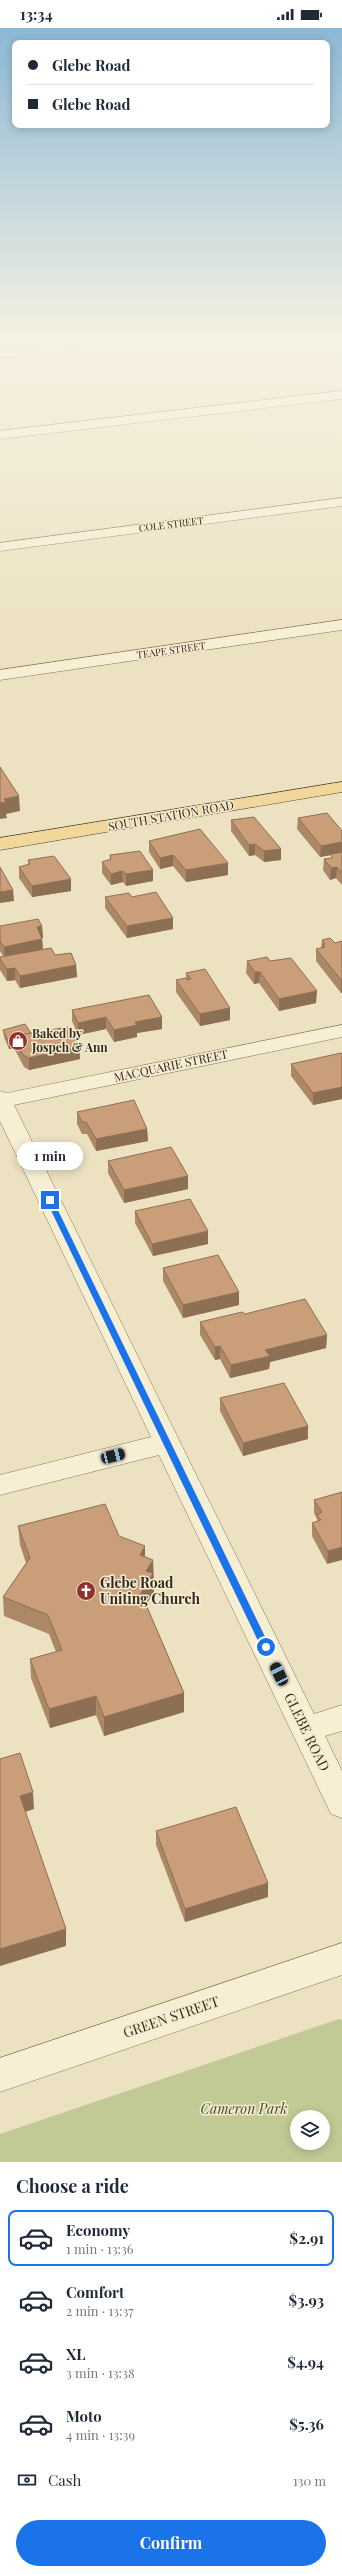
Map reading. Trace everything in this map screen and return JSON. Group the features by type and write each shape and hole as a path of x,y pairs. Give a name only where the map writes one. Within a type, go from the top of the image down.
{"main road":[{"name":"SOUTH STATION ROAD","path":"0,844 342,787"}],"street":[{"name":"COLE STREET","path":"0,547 342,502"},
{"name":"TEAPE STREET","path":"0,675 342,625"},
{"name":"MACQUARIE STREET","path":"0,1100 342,1031"},
{"name":"GLEBE ROAD","path":"0,1100 168,1442 342,1804"},
{"path":"0,1485 168,1442"},
{"path":"305,1729 342,1718"},
{"name":"GREEN STREET","path":"0,2075 342,1959"}],"green space":[{"name":"Cameron Park","path":"339,2019 342,2020 342,2162 0,2162 0,2134"}],"building":[{"path":"0,767 19,796 4,799 6,802 0,803"},
{"path":"327,813 342,831 342,842 321,846 298,818"},
{"path":"254,817 281,849 264,851 255,844 249,845 231,820"},
{"path":"200,829 228,863 186,870 173,855 160,858 149,841"},
{"path":"140,851 153,870 126,874 122,871 111,874 102,862 111,859 110,855"},
{"path":"342,852 342,873 337,867 331,868 324,859 332,858 331,854"},
{"path":"54,856 71,879 32,886 19,867 30,864 28,860"},
{"path":"0,867 13,890 0,892"},
{"path":"156,892 173,918 127,926 105,897 129,893 132,897"},
{"path":"38,919 42,926 37,927 42,939 4,947 0,941 0,926"},
{"path":"330,938 335,943 342,941 342,981 316,949 325,947 322,940"},
{"path":"51,948 55,955 71,953 76,965 20,976 15,968 7,969 0,959 0,957"},
{"path":"267,957 270,961 291,958 317,991 279,999 260,972 255,972 247,961"},
{"path":"205,969 230,1008 200,1014 176,980 186,978 187,980 191,979 186,973"},
{"path":"149,995 162,1017 135,1022 137,1025 114,1030 106,1017 78,1023 72,1010"},
{"path":"25,1024 31,1033 13,1036 14,1041 9,1043 3,1030"},
{"path":"68,1027 79,1047 29,1058 23,1055 13,1036"},
{"path":"341,1053 342,1087 313,1093 291,1064"},
{"path":"134,1100 147,1129 96,1139 86,1122 82,1122 77,1112"},
{"path":"171,1147 188,1176 124,1190 108,1161"},
{"path":"190,1199 208,1231 152,1244 135,1211"},
{"path":"218,1255 239,1292 183,1305 163,1268"},
{"path":"305,1299 327,1335 265,1350 270,1356 231,1365 220,1346 215,1347 200,1322 242,1312 245,1314"},
{"path":"284,1383 308,1426 243,1443 220,1398"},
{"path":"342,1492 342,1547 328,1551 312,1523 321,1520 317,1515 322,1512 314,1500"},
{"path":"105,1504 119,1536 145,1546 140,1555 153,1560 146,1571 153,1573 141,1593 184,1693 104,1717 96,1696 49,1709 30,1659 62,1650 48,1615 3,1597 30,1558 18,1526"},
{"path":"20,1753 33,1792 20,1796 66,1929 0,1949 0,1759"},
{"path":"236,1807 268,1883 185,1909 156,1831"}],"place":[{"name":"Baked by Jospeh & Ann","path":"18,1041"},
{"name":"Glebe Road Uniting Church","path":"86,1591"}],"route":[{"path":"50,1200 266,1647"}]}
